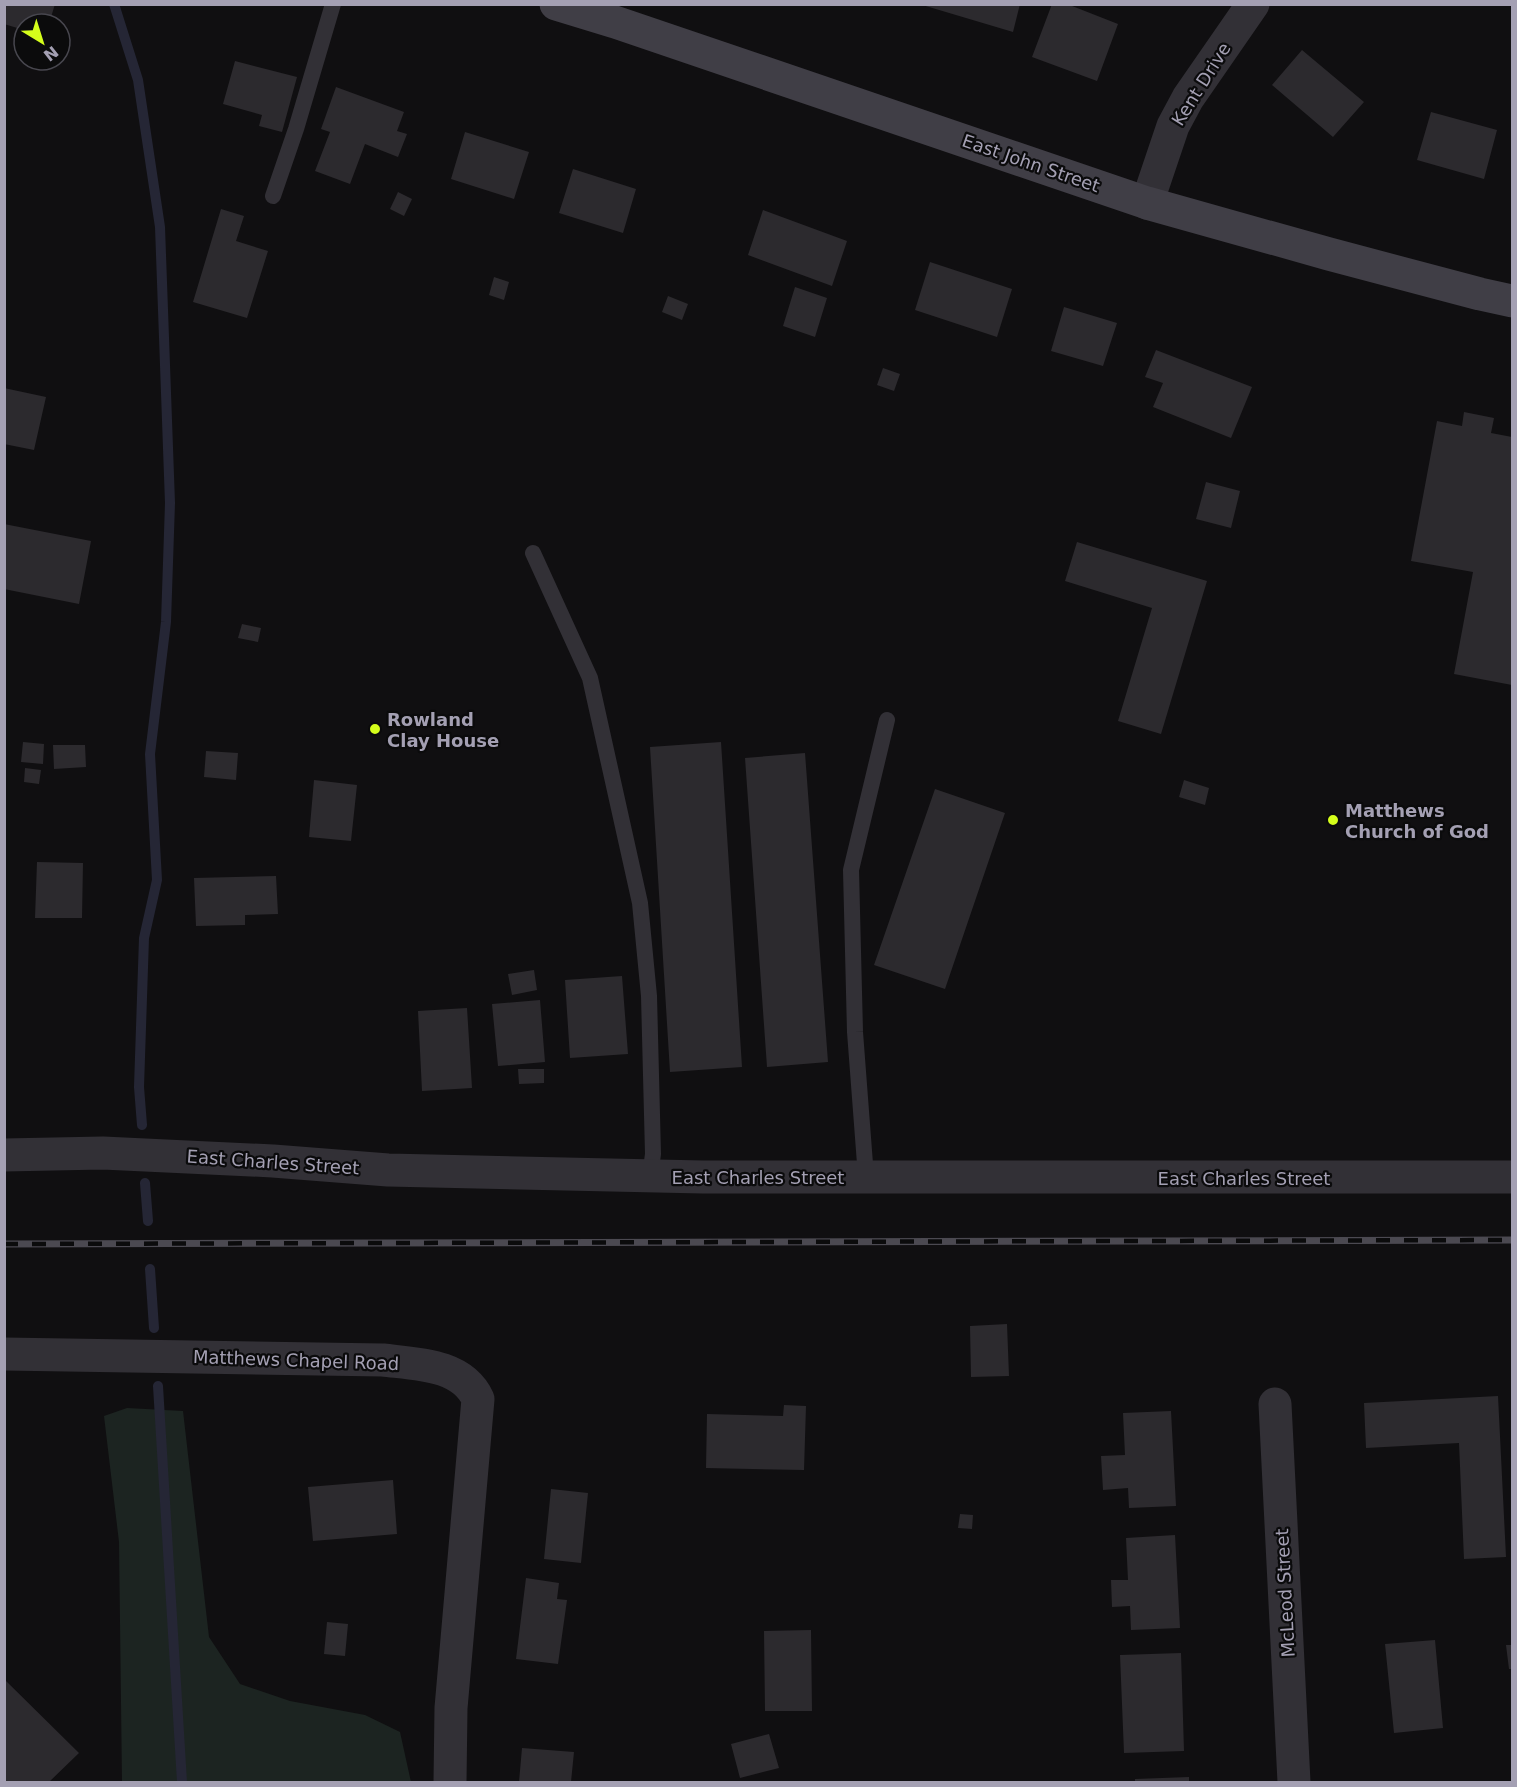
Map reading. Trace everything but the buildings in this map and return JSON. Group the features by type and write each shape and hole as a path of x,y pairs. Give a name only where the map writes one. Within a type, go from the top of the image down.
{"main road":[{"name":"East John Street","path":"556,4 1147,202 1387,269 1512,301"}],"street":[{"name":"Kent Drive","path":"1147,202 1173,126 1188,98 1253,4"},
{"name":"East Charles Street","path":"4,1155 103,1152 388,1170 650,1176 1512,1178"},
{"name":"Matthews Chapel Road","path":"4,1354 383,1360 447,1371 460,1377 473,1388 478,1399 450,1708 450,1782"},
{"name":"McLeod Street","path":"1275,1404 1294,1782"}],"lane":[{"path":"273,196 296,129 333,4"},
{"path":"533,553 590,678 640,903 649,996 653,1154 650,1176"},
{"path":"866,1177 855,1032 851,870 887,720"}],"shaded area":[{"path":"127,1408 183,1411 209,1637 240,1684 290,1701 365,1715 400,1732 411,1782 122,1782 119,1542 104,1416"}],"waterway":[{"path":"114,4 138,80 160,227 170,503 166,622 150,754 157,880 144,938 139,1087 142,1125"},
{"path":"145,1183 148,1221"},
{"path":"150,1269 154,1328"},
{"path":"158,1386 182,1782"}],"railway":[{"path":"4,1244 1512,1240"}],"place":[{"name":"Rowland Clay House","path":"375,729"},
{"name":"Matthews Church of God","path":"1333,820"}]}
